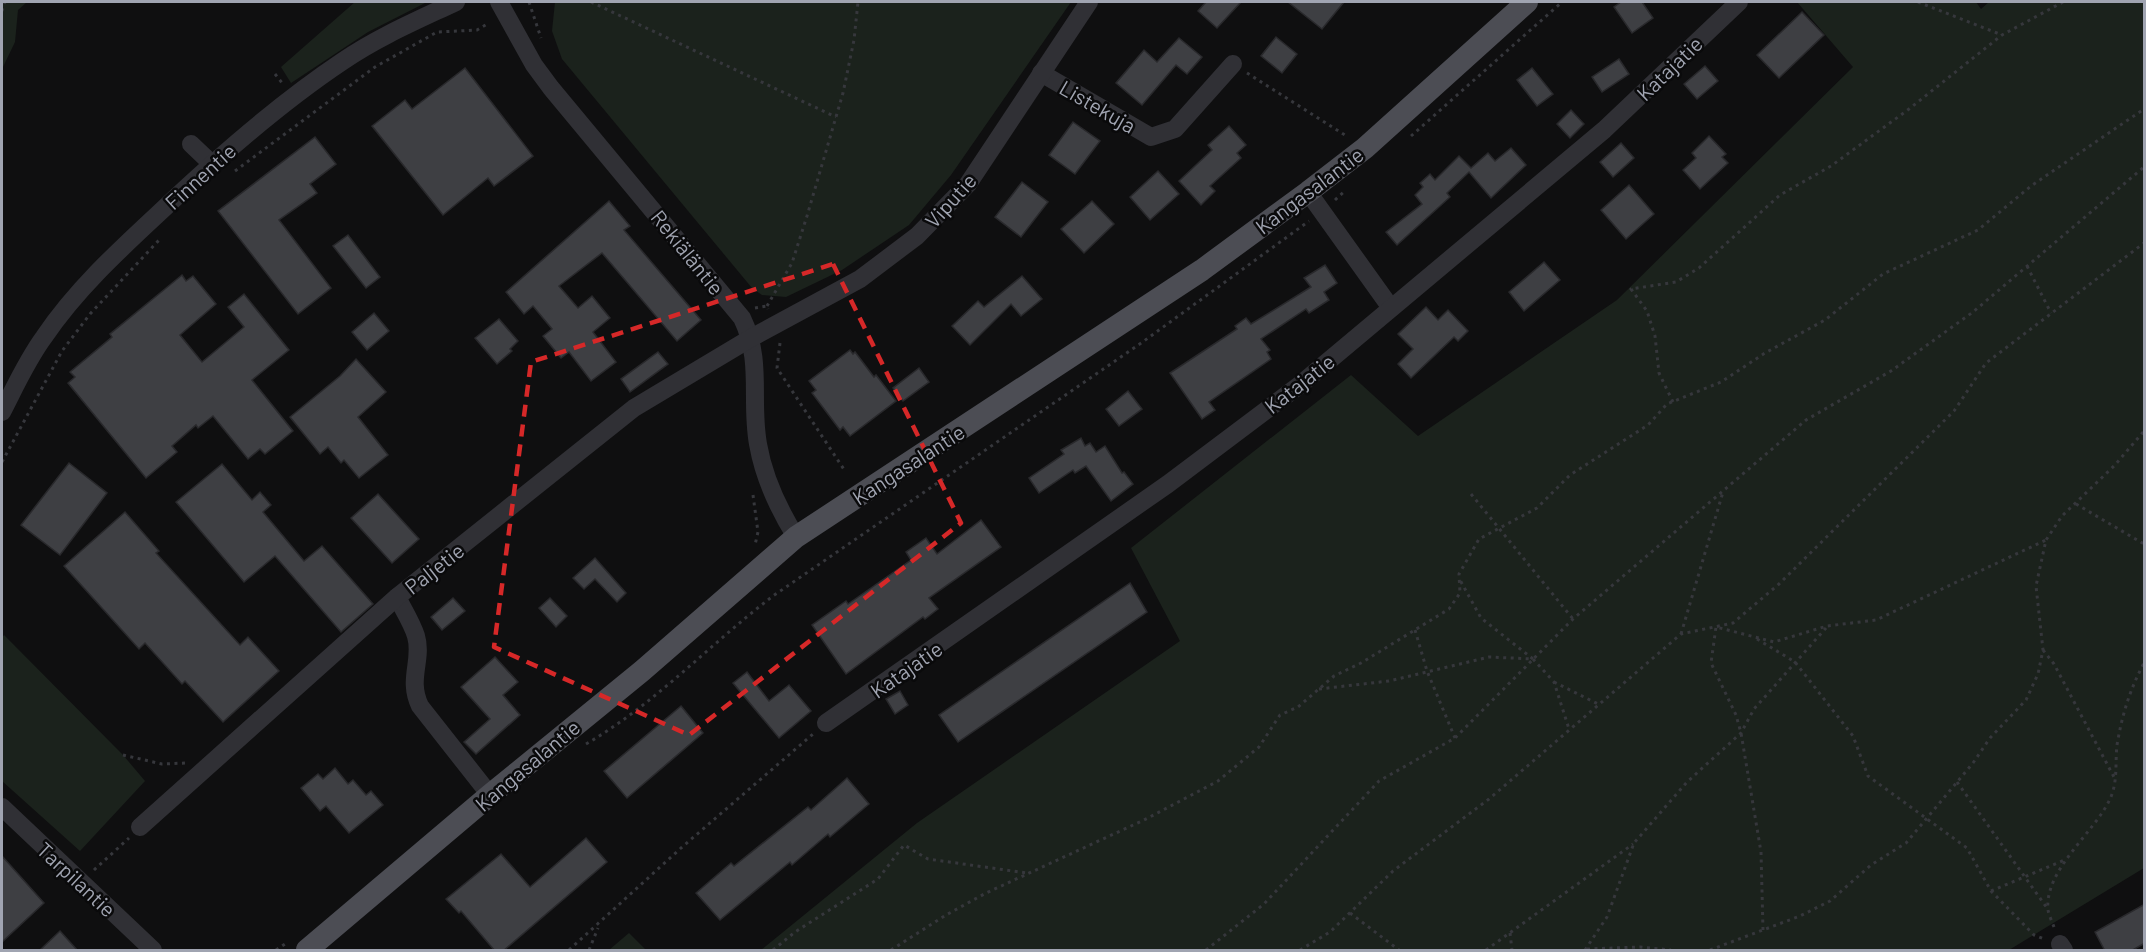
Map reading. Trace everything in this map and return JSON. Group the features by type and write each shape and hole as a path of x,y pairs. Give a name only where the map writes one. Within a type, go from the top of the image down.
{"main road":[{"name":"Kangasalantie","path":"301,944 634,678 796,537 1202,270 1365,148 1527,2"}],"street":[{"name":"Finnentie","path":"2,412 43,337 65,310 115,254 212,164 309,85 344,60 386,35 456,2"},
{"name":"Viputie","path":"751,338 860,279 917,236 968,184 1089,2"},
{"name":"Katajatie","path":"826,723 1168,484 1301,384 1604,130 1739,2"},
{"name":"Rekiäläntie","path":"502,8 534,66 551,88 748,313 756,376 758,443 777,506 796,537"},
{"name":"Listekuja","path":"1041,73 1151,137 1175,129 1233,64"},
{"path":"191,144 212,164"},
{"path":"1308,192 1391,308"},
{"name":"Paljetie","path":"140,828 211,761 397,597 634,408 751,338"},
{"path":"397,597 416,636 413,692 420,706 490,795"},
{"name":"Tarpilantie","path":"2,807 153,951"}],"path":[{"path":"2,11 5,2"},
{"path":"591,2 836,117"},
{"path":"774,305 767,306 792,262 836,117 854,40 858,2"},
{"path":"1405,142 1562,2"},
{"path":"1918,2 2002,35"},
{"path":"1673,402 1659,373 1655,336 1647,311 1631,289 1676,282 1699,268 1780,195 1830,166 1909,109 2002,35 2063,2"},
{"path":"228,177 316,108 375,67 437,32 477,30 502,8"},
{"path":"1233,64 1365,148"},
{"path":"891,951 945,915 1144,820 1218,781 1259,747 1280,715 1298,707 1334,676 1361,663 1449,609 1460,593 1459,574 1479,538 1537,508 1570,475 1648,426 1667,404 1721,382 1765,353 1825,320 1883,274 1978,230 2031,186 2145,109"},
{"path":"1206,951 1264,904 1379,781 1455,738 1573,619 1806,420 1891,371 1973,312 2145,167"},
{"path":"585,746 624,722 732,627 801,576 1144,341 1321,211 1355,183"},
{"path":"2,462 62,351 90,314 164,235"},
{"path":"1300,951 1330,932 1393,872 1489,799 1681,634 1733,622 1779,584 1954,411 1986,363 2145,243"},
{"path":"2027,266 2051,314"},
{"path":"775,325 780,341 777,368 845,471"},
{"path":"1710,951 1830,901 1870,865 1906,843 1990,738 2026,700 2038,674 2043,650 2036,586 2046,540 2051,529 2145,431"},
{"path":"752,489 758,532 754,550"},
{"path":"1681,634 1723,491"},
{"path":"1471,494 1497,529 1573,619"},
{"path":"2076,504 2145,544"},
{"path":"1716,627 1774,642 1827,626 1876,620 2046,540"},
{"path":"1459,579 1481,618 1533,659 1554,682 1598,704"},
{"path":"1486,951 1635,843 1687,783 1741,733 1754,710 1827,626"},
{"path":"1716,627 1711,663 1736,715 1741,733 1761,852 1763,930"},
{"path":"1414,630 1427,671 1455,738"},
{"path":"1754,637 1795,662 1853,736 1868,776 1967,848 1991,891 2034,935 2062,947"},
{"path":"2043,650 2054,664 2115,781"},
{"path":"1318,690 1389,681 1489,657 1533,659"},
{"path":"2048,910 2050,892 2067,859 2110,800 2115,781 2117,747 2126,702 2145,663"},
{"path":"1554,682 1569,729"},
{"path":"569,951 681,848 826,723"},
{"path":"123,755 162,764 211,761"},
{"path":"1956,782 2027,877 2048,910 2062,947"},
{"path":"82,882 140,828"},
{"path":"1586,950 1607,917 1635,843"},
{"path":"773,951 795,933 878,879 904,845 928,859 1029,873"},
{"path":"1991,891 2067,859"},
{"path":"1350,913 1399,951"},
{"path":"589,951 598,926"},
{"path":"1510,933 1512,951"},
{"path":"276,951 301,944"},
{"path":"1586,950 1640,947 1671,951"}],"highlighted area":[{"path":"833,264 961,523 689,735 494,647 531,362"}],"shaded area":[{"path":"2,2 27,2 18,10 15,42 2,69"},
{"path":"355,2 427,2 368,32 291,83 281,67"},
{"path":"555,2 1071,2 951,175 909,225 842,270 786,297 762,295 752,288 562,59 552,31"},
{"path":"1797,2 1976,2 1981,9 1989,2 2144,2 2144,868 2009,950 761,950 917,823 1180,641 1131,548 1351,375 1418,436 1617,300 1853,67"},
{"path":"4,635 123,755 145,781 80,851 2,781 2,638"},
{"path":"629,933 646,950 609,950"}],"building":[{"path":"1206,2 1241,2 1217,28 1198,11"},
{"path":"1288,2 1344,2 1322,29"},
{"path":"1621,2 1642,2 1653,18 1632,33 1614,7"},
{"path":"1802,12 1824,35 1779,78 1757,55"},
{"path":"1276,37 1297,54 1282,73 1261,56"},
{"path":"1179,38 1202,57 1187,74 1176,65 1142,105 1116,83 1144,50 1157,62"},
{"path":"1619,59 1629,74 1602,92 1592,77"},
{"path":"1705,66 1718,81 1697,99 1684,84"},
{"path":"465,68 533,156 494,186 488,178 443,215 372,126 405,100 412,109"},
{"path":"1532,68 1553,94 1537,106 1517,80"},
{"path":"1571,110 1584,124 1570,138 1557,124"},
{"path":"1073,122 1100,141 1075,174 1049,155"},
{"path":"1229,126 1246,145 1237,153 1241,158 1210,186 1215,191 1201,205 1179,181 1212,150 1208,145"},
{"path":"1709,136 1726,154 1722,157 1728,163 1700,189 1683,170 1696,158 1692,153"},
{"path":"315,137 336,164 310,184 317,193 279,220 331,288 298,314 218,211"},
{"path":"1621,143 1634,158 1613,177 1600,162"},
{"path":"1511,148 1526,165 1491,198 1469,172 1447,193 1450,197 1397,245 1386,232 1422,204 1415,195 1423,187 1420,183 1430,174 1435,180 1459,156 1471,168 1488,153 1495,161"},
{"path":"1158,171 1179,194 1150,220 1130,197"},
{"path":"1022,182 1048,202 1021,237 995,217"},
{"path":"1629,185 1654,214 1626,239 1601,210"},
{"path":"609,201 630,226 624,230 701,320 677,341 602,253 559,286 578,308 592,296 610,318 593,332 616,362 591,381 569,352 561,358 543,336 552,329 533,306 524,314 506,292"},
{"path":"1092,201 1114,224 1084,253 1061,229"},
{"path":"348,235 380,277 366,288 333,246"},
{"path":"1544,262 1560,280 1524,311 1509,292"},
{"path":"1325,265 1337,283 1324,292 1329,300 1309,313 1306,309 1261,339 1270,350 1267,352 1271,359 1209,402 1215,410 1202,419 1170,373 1237,329 1235,326 1246,318 1251,324 1311,287 1304,278"},
{"path":"182,275 186,281 193,276 216,304 180,335 202,362 244,327 228,307 244,294 289,350 252,380 293,431 265,454 260,449 248,459 213,416 198,428 196,425 172,446 177,452 146,478 68,383 75,377 70,372 112,337 110,334"},
{"path":"1022,276 1042,299 1021,316 1011,304 970,345 952,326 978,301 984,307"},
{"path":"1426,307 1438,320 1448,310 1468,331 1458,341 1454,337 1411,378 1398,364 1413,349 1398,334"},
{"path":"374,313 389,331 367,350 352,332"},
{"path":"499,319 518,341 510,349 512,351 497,364 475,338"},
{"path":"850,350 853,354 855,352 874,377 876,375 896,401 850,436 843,427 840,430 812,393 816,390 809,381"},
{"path":"658,352 668,364 630,392 621,379"},
{"path":"356,359 386,392 358,417 388,455 359,478 344,460 341,463 328,447 320,454 290,417 340,376"},
{"path":"919,368 929,382 903,401 893,388"},
{"path":"1128,391 1142,409 1119,426 1106,409"},
{"path":"1081,438 1085,446 1090,443 1096,452 1105,446 1122,473 1124,472 1133,484 1111,501 1086,466 1075,473 1073,470 1039,493 1029,478 1064,454 1061,450"},
{"path":"69,463 107,493 60,555 21,525"},
{"path":"222,464 252,500 260,492 271,505 263,512 304,561 322,546 373,604 341,632 275,556 244,582 176,502"},
{"path":"378,494 419,539 392,563 351,518"},
{"path":"125,512 159,551 156,553 240,645 248,637 279,671 223,722 185,681 182,684 145,643 139,649 64,566"},
{"path":"981,520 1001,547 929,598 938,609 925,619 923,617 846,674 812,625 846,601 848,604 911,560 906,552 926,538 937,554"},
{"path":"595,558 626,593 617,602 595,579 584,589 573,578"},
{"path":"1130,583 1147,612 958,742 939,715"},
{"path":"453,598 465,611 442,630 431,617"},
{"path":"550,598 567,616 556,627 539,608"},
{"path":"495,657 518,682 503,695 520,715 476,754 464,742 490,719 461,687"},
{"path":"747,672 769,701 789,685 811,711 779,738 733,683"},
{"path":"900,691 908,705 895,714 886,699"},
{"path":"681,706 703,733 627,798 604,771"},
{"path":"335,768 348,784 353,780 366,795 371,791 383,805 349,833 326,806 320,811 301,788 318,774 323,779"},
{"path":"847,778 869,804 830,837 828,834 792,865 790,862 720,920 696,893 731,863 734,866 808,807 811,810"},
{"path":"586,838 607,862 503,951 495,951 461,911 459,913 446,899 501,854 530,887"},
{"path":"2,856 44,903 2,942"},
{"path":"2145,904 2145,943 2131,951 2105,951 2095,932"},
{"path":"60,931 78,951 39,951"}]}
